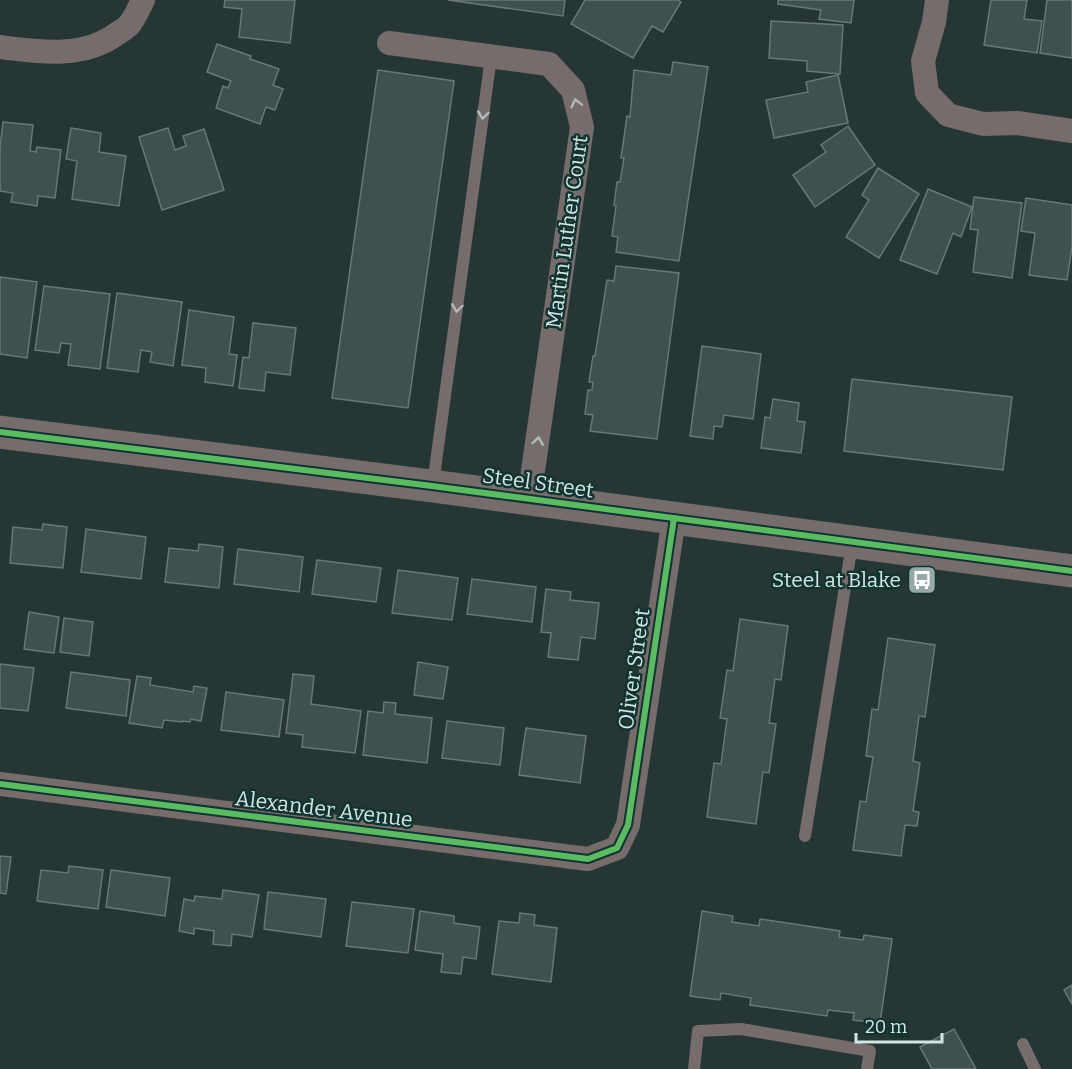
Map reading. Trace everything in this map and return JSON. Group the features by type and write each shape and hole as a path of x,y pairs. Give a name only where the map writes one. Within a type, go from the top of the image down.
{"street":[{"path":"0,47 58,52 88,49 110,39 129,25 143,0"},
{"path":"937,0 934,22 923,61 927,93 948,114 983,124 1017,123 1072,131"},
{"name":"Martin Luther Court","path":"389,44 549,64 573,90 582,127 529,499"},
{"name":"Steel Street","path":"0,432 432,486 1072,571"},
{"name":"Oliver Street","path":"628,825 674,518"},
{"name":"Alexander Avenue","path":"0,784 588,859 617,848 628,825"}],"lane":[{"path":"432,486 491,57"},
{"path":"805,836 852,542"},
{"path":"694,1069 698,1032 741,1029 870,1051 867,1069"},
{"path":"1023,1044 1035,1069"}],"building":[{"path":"225,0 295,0 290,43 239,37 242,9 224,7"},
{"path":"448,0 565,0 563,16"},
{"path":"585,0 678,0 681,2 663,32 652,26 633,58 571,24"},
{"path":"778,0 854,0 851,23 819,19 821,10 778,4"},
{"path":"991,0 1027,0 1024,19 1042,21 1037,53 984,45"},
{"path":"1047,0 1072,0 1072,58 1040,53"},
{"path":"771,21 843,25 840,74 807,71 807,61 769,58"},
{"path":"217,44 279,69 273,85 283,89 275,110 266,107 260,124 216,108 223,86 228,88 231,81 207,72"},
{"path":"673,62 708,67 679,261 616,252 618,237 612,236 617,182 620,182 624,158 621,158 627,116 630,117 634,70 671,75"},
{"path":"378,70 454,81 408,408 332,398"},
{"path":"838,75 848,123 774,138 766,100 808,92 806,82"},
{"path":"3,122 33,125 30,151 36,152 37,147 61,150 55,198 38,196 37,206 11,202 13,193 0,191 0,147"},
{"path":"848,126 875,165 815,207 793,175 826,152 821,145"},
{"path":"71,128 101,133 99,152 126,156 119,206 72,199 77,161 66,159"},
{"path":"168,128 175,150 186,146 183,136 204,129 224,190 162,210 139,137"},
{"path":"878,168 919,194 879,258 846,237 869,200 862,195"},
{"path":"928,189 972,207 961,237 953,233 937,274 900,260"},
{"path":"974,197 1022,203 1012,278 973,272 978,230 970,229"},
{"path":"1026,198 1072,205 1072,247 1067,280 1029,275 1035,233 1021,231"},
{"path":"616,266 679,273 657,439 590,431 593,415 585,414 588,390 592,390 593,382 589,382 607,280 614,281"},
{"path":"0,277 37,282 27,358 0,354"},
{"path":"44,286 110,294 100,369 68,365 71,344 61,343 59,353 35,350"},
{"path":"117,293 182,302 173,366 150,362 152,352 141,350 138,372 107,368"},
{"path":"189,310 234,317 229,354 237,355 233,386 205,382 206,368 182,365"},
{"path":"253,323 296,328 290,375 266,372 264,391 239,388 243,357 249,358"},
{"path":"702,346 761,354 753,419 724,415 722,427 714,426 713,439 690,436"},
{"path":"852,379 1012,397 1003,470 844,451"},
{"path":"773,399 799,403 797,421 805,422 801,453 761,448 765,417 770,418"},
{"path":"43,524 67,527 63,568 10,563 13,527 42,530"},
{"path":"86,529 146,537 141,579 81,572"},
{"path":"199,544 223,547 219,588 165,582 169,548 198,551"},
{"path":"238,549 303,557 299,592 234,584"},
{"path":"317,560 381,568 376,602 312,594"},
{"path":"398,570 458,578 452,620 392,613"},
{"path":"472,579 536,587 532,622 467,614"},
{"path":"546,589 571,592 570,600 599,603 595,639 581,637 578,660 548,657 551,633 541,632"},
{"path":"29,612 59,617 54,653 24,649"},
{"path":"64,618 93,622 89,656 60,652"},
{"path":"740,619 788,626 781,680 775,679 769,723 776,724 769,773 763,772 756,824 707,817 714,763 721,764 727,719 720,718 727,670 733,671"},
{"path":"888,638 935,645 925,717 919,716 913,761 920,763 913,811 919,812 917,826 905,825 901,856 853,850 860,801 866,802 873,757 866,756 872,709 878,710"},
{"path":"418,662 448,667 443,699 414,695"},
{"path":"0,664 34,668 28,711 0,708"},
{"path":"71,672 130,680 126,716 66,708"},
{"path":"293,674 314,676 311,704 361,711 355,753 302,747 303,735 286,733"},
{"path":"137,676 151,678 150,685 193,692 194,686 207,688 201,721 164,720 162,728 129,723"},
{"path":"226,692 284,700 279,737 221,730"},
{"path":"384,702 396,703 395,714 432,718 427,763 363,755 368,711 383,713"},
{"path":"447,721 504,728 500,765 442,758"},
{"path":"526,728 586,736 580,783 519,775"},
{"path":"0,856 11,857 6,894 0,893"},
{"path":"69,866 103,870 98,909 37,901 41,870 68,873"},
{"path":"111,870 170,878 165,916 106,907"},
{"path":"223,890 259,895 252,937 232,934 231,946 213,944 214,931 194,928 194,934 179,931 184,899 194,901 195,896 222,899"},
{"path":"268,892 326,899 321,937 264,929"},
{"path":"352,902 414,909 408,953 346,946"},
{"path":"420,911 454,916 454,923 480,927 476,959 463,957 461,974 441,972 443,954 415,950"},
{"path":"702,911 733,916 732,922 759,926 760,919 840,931 839,937 863,940 864,935 892,939 880,1023 853,1020 854,1013 828,1010 827,1016 750,1005 751,998 721,993 720,1000 690,996"},
{"path":"520,913 535,915 534,925 557,928 551,982 492,974 499,921 519,923"},
{"path":"1072,985 1072,1004 1064,990"},
{"path":"954,1029 976,1069 932,1069 920,1047"}],"cycle path":[{"path":"0,432 432,486 1072,571"},
{"path":"0,784 588,859 617,848 628,825 674,518"}],"place":[{"name":"Steel at Blake","path":"922,580"}]}
